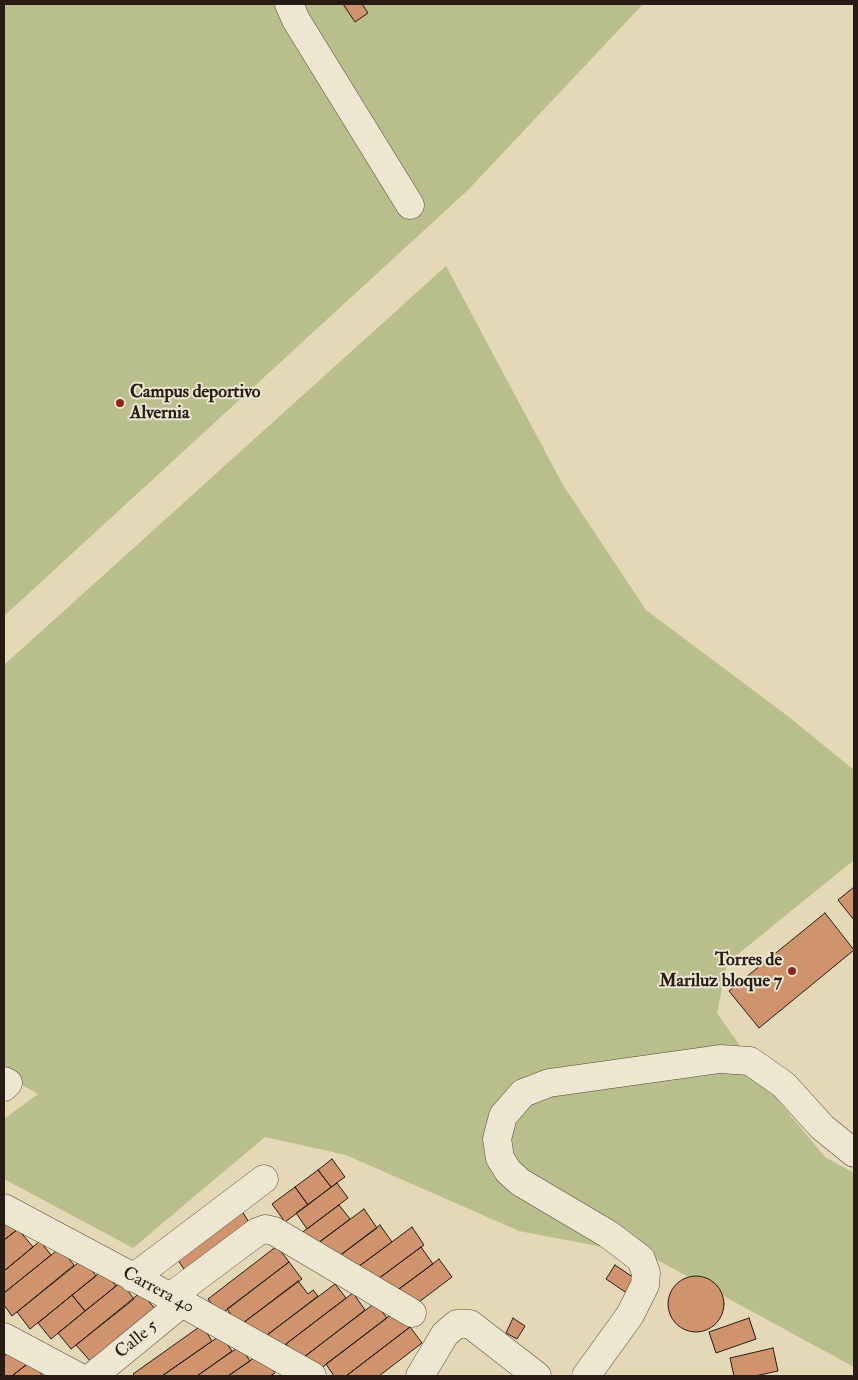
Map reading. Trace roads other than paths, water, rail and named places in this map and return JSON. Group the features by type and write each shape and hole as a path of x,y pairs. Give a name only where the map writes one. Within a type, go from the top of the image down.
{"street":[{"path":"289,4 296,20 410,205"},
{"path":"586,1376 630,1315 645,1285 646,1273 641,1259 608,1234 520,1182 508,1171 500,1158 497,1139 503,1116 523,1093 549,1083 563,1081 720,1059 750,1061 784,1085 822,1127 854,1153"},
{"path":"133,1278 264,1179"},
{"name":"Carrera 40","path":"4,1208 176,1300 312,1376"},
{"name":"Calle 5","path":"93,1376 176,1300 257,1232 265,1229 274,1231 412,1313"},
{"path":"420,1376 445,1334 457,1324 470,1324 537,1376"},
{"path":"4,1337 77,1376"}],"place":[{"name":"Campus deportivo Alvernia","path":"120,403"},
{"name":"Torres de Mariluz bloque 7","path":"792,971"}]}
